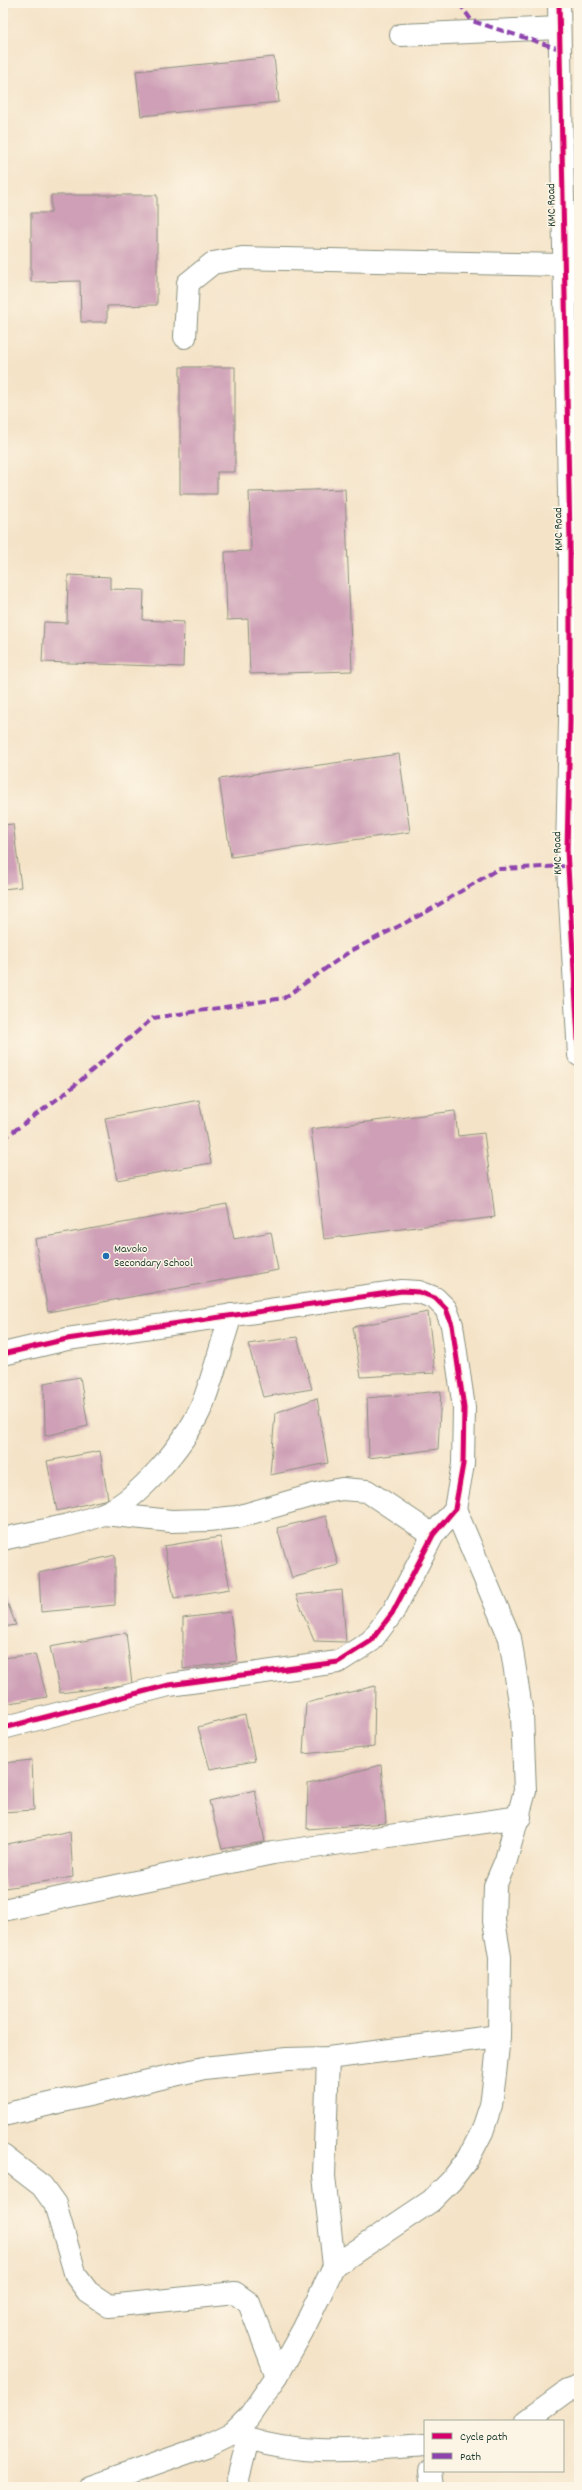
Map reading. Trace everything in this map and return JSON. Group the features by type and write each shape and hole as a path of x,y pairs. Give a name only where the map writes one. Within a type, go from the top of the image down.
{"street":[{"name":"KMC Road","path":"559,3 559,28 570,100 570,166 563,265 575,721 567,850 576,962 579,1055"},
{"path":"401,35 559,28"},
{"path":"185,337 188,283 213,263 242,258 563,265"},
{"path":"3,1354 67,1339 402,1291 419,1292 435,1298 446,1309 452,1325 464,1408 463,1464 455,1509 432,1535 393,1612 371,1641 338,1662 169,1685 3,1728"},
{"path":"3,1539 65,1526 104,1514 130,1498 155,1472 180,1442 200,1409 231,1315"},
{"path":"104,1514 171,1521 208,1520 237,1516 320,1493 342,1489 367,1491 432,1535"},
{"path":"236,2487 240,2436 248,2418 277,2376 306,2323 334,2266 431,2201 452,2181 469,2157 482,2132 490,2105 499,2036 500,1957 494,1921 495,1886 520,1818 526,1791 525,1753 522,1715 510,1638 455,1509"},
{"path":"3,1910 273,1854 520,1818"},
{"path":"3,2115 204,2068 287,2059 328,2058 499,2036"},
{"path":"328,2058 324,2176 334,2266"},
{"path":"3,2156 42,2186 55,2204 76,2276 88,2292 110,2306 235,2293 249,2303 277,2376"},
{"path":"527,2420 567,2391 579,2387"},
{"path":"92,2487 206,2446 240,2436 273,2446 318,2451 424,2445"},
{"path":"430,2472 432,2487"}],"building":[{"path":"264,3 285,3 285,4 264,7"},
{"path":"274,57 279,102 141,116 136,71"},
{"path":"51,195 157,195 157,305 107,306 107,322 81,322 80,281 31,282 31,213 51,213"},
{"path":"180,367 235,367 235,472 217,472 217,494 180,494"},
{"path":"345,489 352,671 250,674 248,619 227,620 225,552 251,551 249,492"},
{"path":"68,575 110,577 110,589 144,590 143,620 184,622 183,667 42,662 44,622 67,623"},
{"path":"399,754 410,832 231,857 219,779"},
{"path":"13,824 21,887 3,889 3,825"},
{"path":"199,1100 211,1163 117,1180 105,1118"},
{"path":"455,1111 458,1136 484,1133 495,1217 324,1239 311,1129"},
{"path":"227,1204 234,1239 271,1232 278,1270 48,1312 35,1239"},
{"path":"428,1312 435,1373 361,1377 353,1327"},
{"path":"297,1337 312,1389 263,1397 248,1344"},
{"path":"80,1377 88,1426 45,1436 44,1383"},
{"path":"441,1391 438,1449 369,1458 367,1398"},
{"path":"317,1398 328,1463 270,1475 275,1413"},
{"path":"100,1451 108,1499 57,1511 47,1461"},
{"path":"326,1516 338,1565 292,1578 277,1528"},
{"path":"220,1537 230,1589 174,1598 164,1546"},
{"path":"115,1555 115,1605 41,1612 39,1573"},
{"path":"342,1590 346,1642 314,1641 296,1595"},
{"path":"3,1592 16,1625 3,1627"},
{"path":"230,1612 237,1661 183,1669 183,1618"},
{"path":"126,1633 132,1684 60,1693 50,1647"},
{"path":"35,1654 47,1697 3,1704 3,1658"},
{"path":"375,1686 374,1747 303,1754 306,1703"},
{"path":"245,1715 255,1761 210,1769 198,1727"},
{"path":"32,1760 34,1810 3,1812 3,1763"},
{"path":"381,1765 386,1823 307,1829 308,1784"},
{"path":"255,1790 265,1842 222,1849 209,1801"},
{"path":"70,1831 73,1877 5,1888 3,1877 3,1845"}],"marked path":[{"path":"459,3 472,21 560,49"},
{"path":"3,1139 67,1092 153,1018 284,998 349,952 428,911 498,869 568,866"}],"cycle path":[{"path":"559,3 570,540 570,721 567,850 579,1055"},
{"path":"3,1354 67,1339 402,1291 419,1292 435,1298 446,1309 452,1325 464,1408 463,1464 455,1509 433,1535 393,1612 371,1641 338,1662 169,1685 3,1728"}],"place":[{"name":"Mavoko Secondary School","path":"106,1256"}]}
